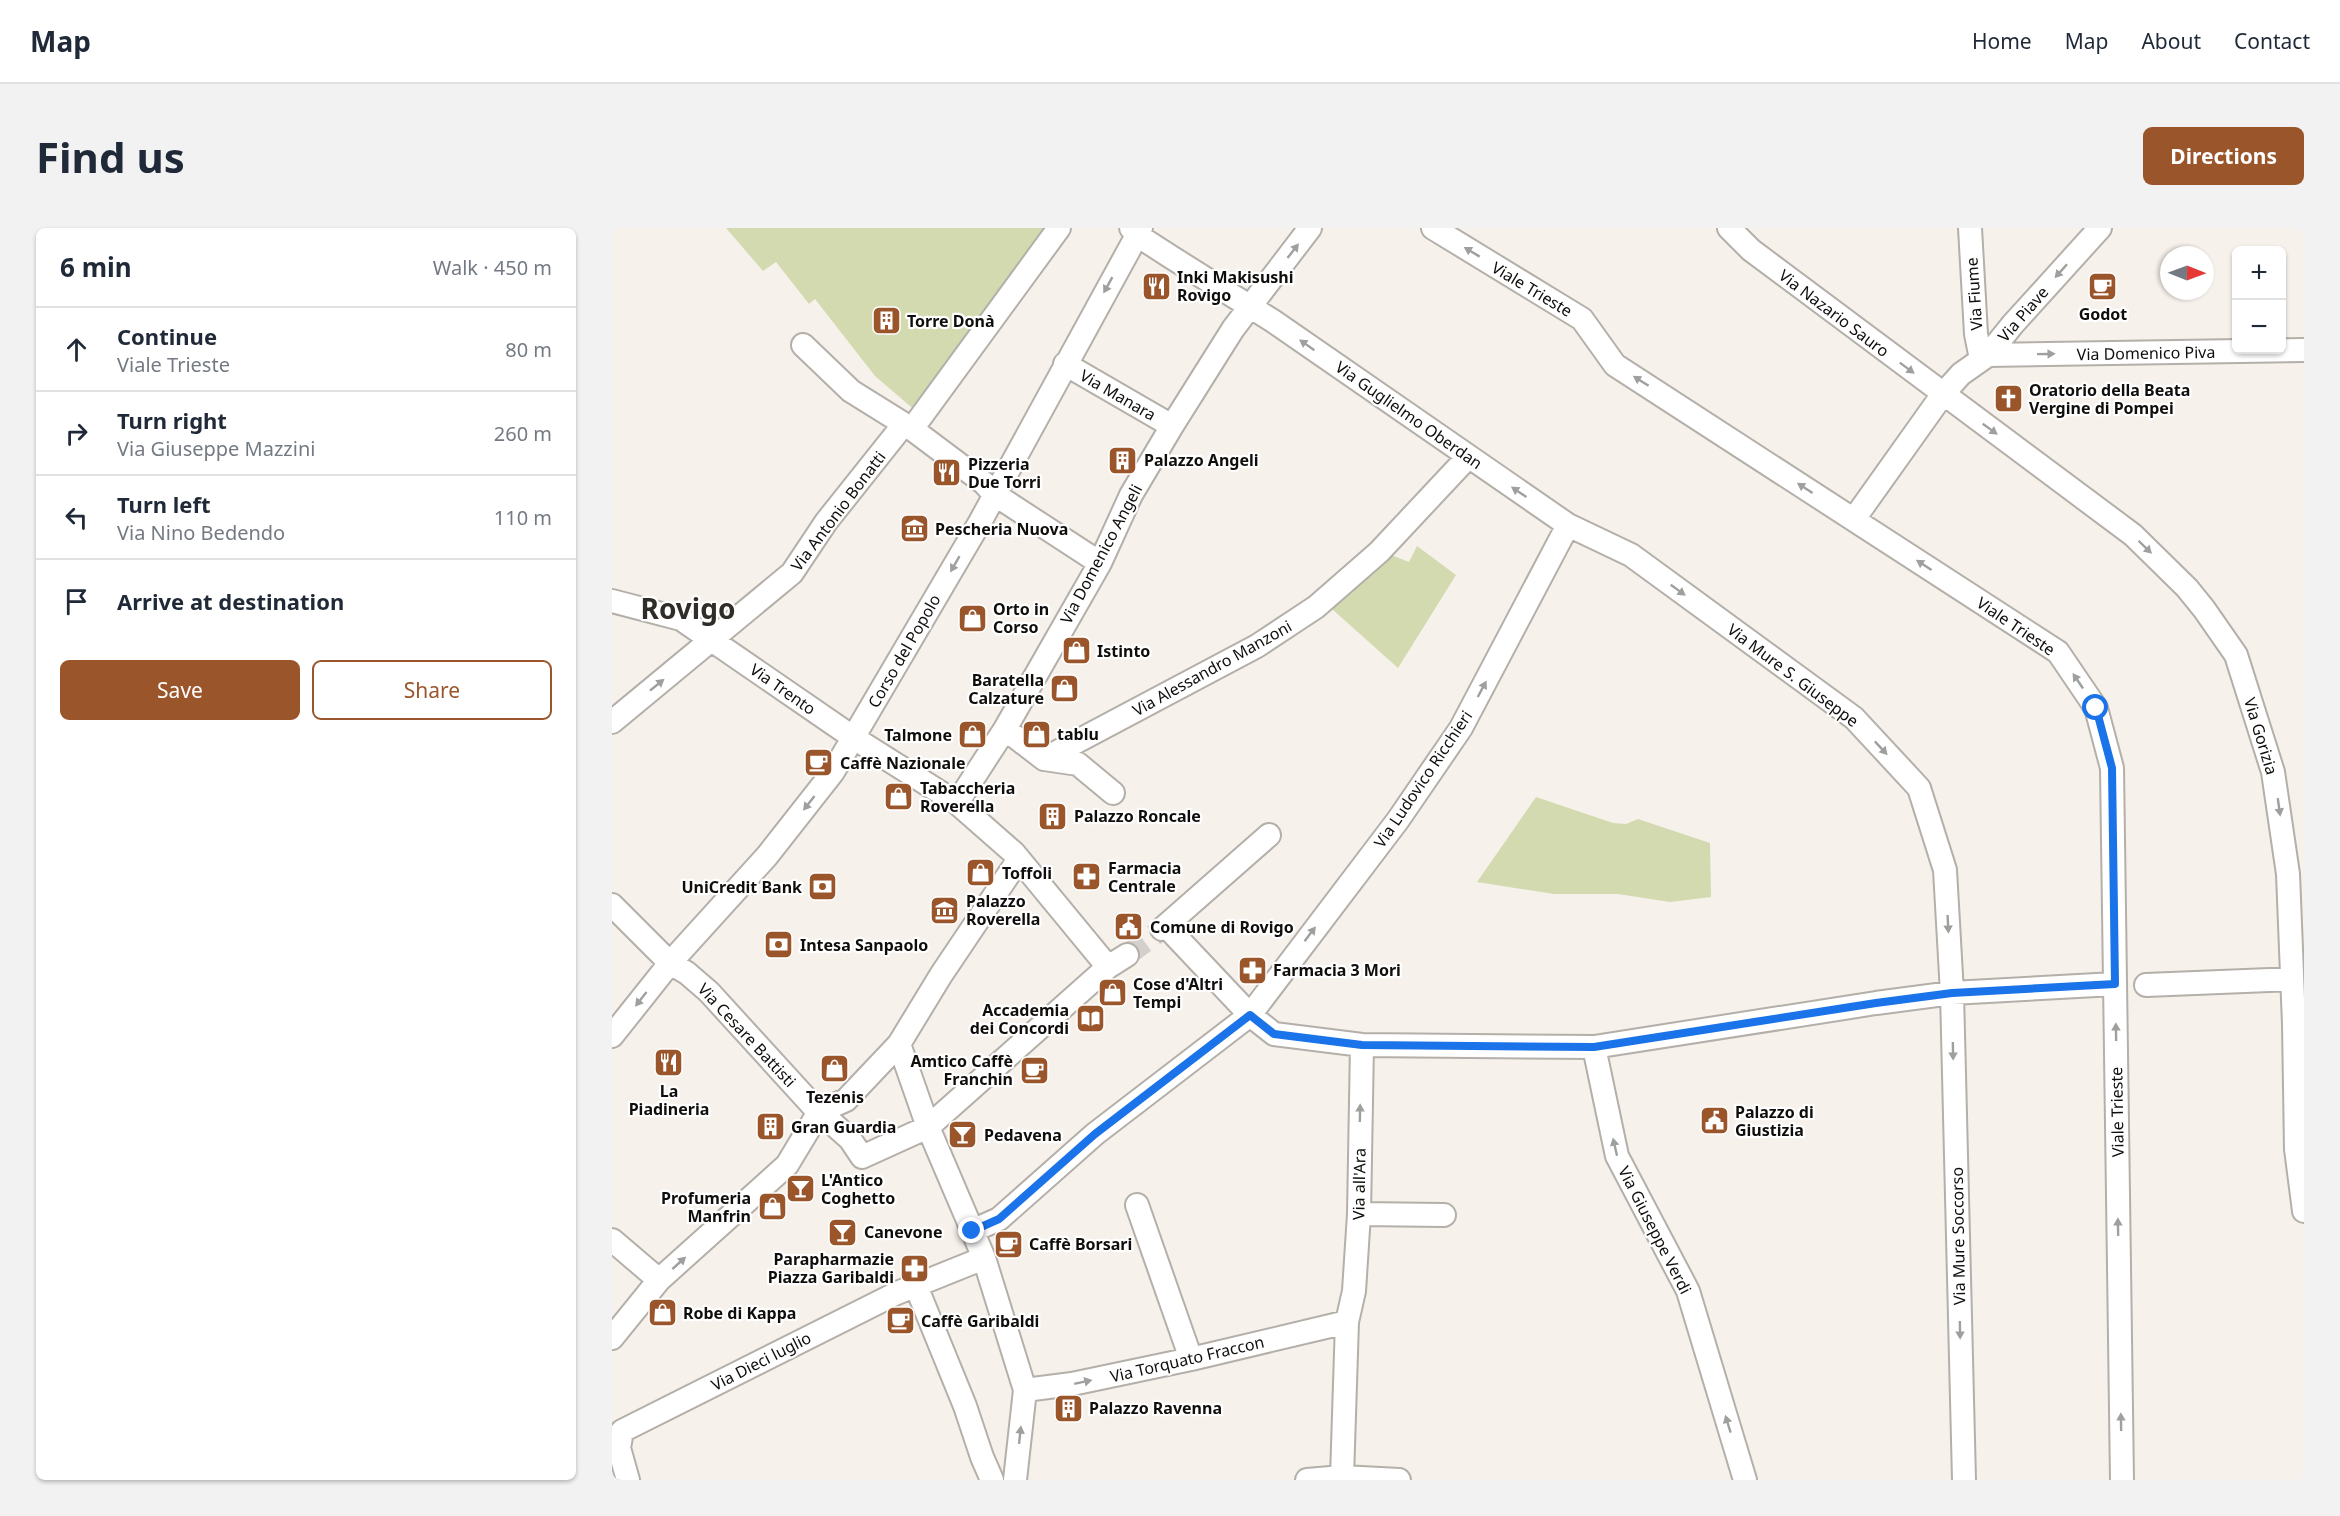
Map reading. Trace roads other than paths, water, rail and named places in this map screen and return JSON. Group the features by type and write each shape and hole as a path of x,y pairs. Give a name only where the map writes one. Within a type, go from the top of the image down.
{"street":[{"name":"Via Antonio Bonatti","path":"612,722 792,573 826,522 908,426 1059,228"},
{"name":"Via Domenico Angeli","path":"957,803 1005,729 1100,563 1131,495 1172,426 1249,307 1310,228"},
{"name":"Viale Trieste","path":"1433,228 1582,319 1615,365 2058,652 2096,708 2112,768 2122,1480"},
{"name":"Via Nazario Sauro","path":"1730,228 1751,250 1943,394"},
{"name":"Via Fiume","path":"1970,228 1976,334 1985,357"},
{"name":"Via Piave","path":"1854,519 1943,394 1961,374 1985,357 2100,228"},
{"name":"Via Guglielmo Oberdan","path":"1137,230 1568,525"},
{"name":"Corso del Popolo","path":"612,1036 670,963 767,856 833,772 994,494 1137,230"},
{"path":"803,345 851,390 908,426 984,483 994,494 1100,563"},
{"name":"Via Domenico Piva","path":"1985,357 2304,350"},
{"name":"Via Manara","path":"1065,364 1172,426"},
{"name":"Via Gorizia","path":"1943,394 2133,535 2187,588 2236,655 2273,772 2296,872 2292,979 2295,1149 2304,1211"},
{"name":"Via Alessandro Manzoni","path":"1044,759 1257,646 1316,607 1379,552 1468,457"},
{"name":"Via Mure S. Giuseppe","path":"1568,525 1631,555 1854,718 1919,788 1945,870 1952,993"},
{"name":"Via Ludovico Ricchieri","path":"972,1231 999,1219 1095,1134 1250,1015 1398,820 1461,728 1568,525"},
{"name":"Via Trento","path":"612,602 681,619 854,738 957,803 1019,860 1108,967"},
{"path":"1005,729 1044,759 1078,764 1113,793"},
{"path":"1269,835 1164,927 1250,1015 1274,1034 1362,1045 1594,1047 1952,993 2115,984"},
{"path":"612,1338 659,1280 787,1165 819,1112 846,1100 899,1044 941,975 1019,860"},
{"name":"Via Cesare Battisti","path":"612,905 670,963 687,973 709,992 819,1112 850,1139 862,1157 928,1127"},
{"path":"928,1127 1108,967 1127,955"},
{"path":"2146,985 2292,979"},
{"name":"Via Mure Soccorso","path":"1952,993 1964,1480"},
{"path":"899,1044 928,1127 984,1258 1025,1390 1015,1480"},
{"name":"Via all'Ara","path":"1342,1477 1347,1322 1354,1292 1359,1214 1362,1045"},
{"name":"Via Giuseppe Verdi","path":"1594,1047 1617,1156 1688,1291 1745,1480"},
{"path":"1137,1205 1191,1359"},
{"path":"1359,1214 1444,1215"},
{"path":"612,1240 659,1280"},
{"path":"984,1258 916,1286 965,1406 992,1480"},
{"name":"Via Dieci luglio","path":"615,1450 622,1431 916,1286"},
{"name":"Via Torquato Fraccon","path":"1025,1390 1072,1384 1191,1359 1347,1322"},
{"path":"615,1450 628,1480"},
{"path":"1307,1480 1342,1477 1399,1480"}],"tunnel":[{"path":"1127,955 1162,929"}],"place":[{"name":"Inki Makisushi Rovigo","path":"1156,286"},
{"name":"Godot","path":"2103,286"},
{"name":"Torre Donà","path":"886,321"},
{"name":"Oratorio della Beata Vergine di Pompei","path":"2008,399"},
{"name":"Palazzo Angeli","path":"1123,460"},
{"name":"Pizzeria Due Torri","path":"947,473"},
{"name":"Pescheria Nuova","path":"914,529"},
{"name":"Orto in Corso","path":"972,618"},
{"name":"Istinto","path":"1076,651"},
{"name":"Baratella Calzature","path":"1065,689"},
{"name":"tablu","path":"1036,734"},
{"name":"Talmone","path":"973,735"},
{"name":"Caffè Nazionale","path":"819,763"},
{"name":"Tabaccheria Roverella","path":"899,797"},
{"name":"Palazzo Roncale","path":"1053,816"},
{"name":"Toffoli","path":"981,873"},
{"name":"Farmacia Centrale","path":"1087,877"},
{"name":"UniCredit Bank","path":"823,887"},
{"name":"Palazzo Roverella","path":"945,910"},
{"name":"Comune di Rovigo","path":"1129,927"},
{"name":"Intesa Sanpaolo","path":"779,945"},
{"name":"Farmacia 3 Mori","path":"1252,970"},
{"name":"Cose d'Altri Tempi","path":"1112,993"},
{"name":"Accademia dei Concordi","path":"1090,1019"},
{"name":"La Piadineria","path":"669,1063"},
{"name":"Tezenis","path":"835,1069"},
{"name":"Amtico Caffè Franchin","path":"1034,1070"},
{"name":"Palazzo di Giustizia","path":"1714,1121"},
{"name":"Gran Guardia","path":"770,1127"},
{"name":"Pedavena","path":"963,1135"},
{"name":"L'Antico Coghetto","path":"800,1189"},
{"name":"Profumeria Manfrin","path":"772,1207"},
{"name":"Canevone","path":"843,1232"},
{"name":"Caffè Borsari","path":"1008,1244"},
{"name":"Parapharmazie Piazza Garibaldi","path":"915,1268"},
{"name":"Robe di Kappa","path":"662,1313"},
{"name":"Caffè Garibaldi","path":"900,1321"},
{"name":"Palazzo Ravenna","path":"1068,1408"}],"district":[{"name":"Rovigo","path":"688,608"}]}
